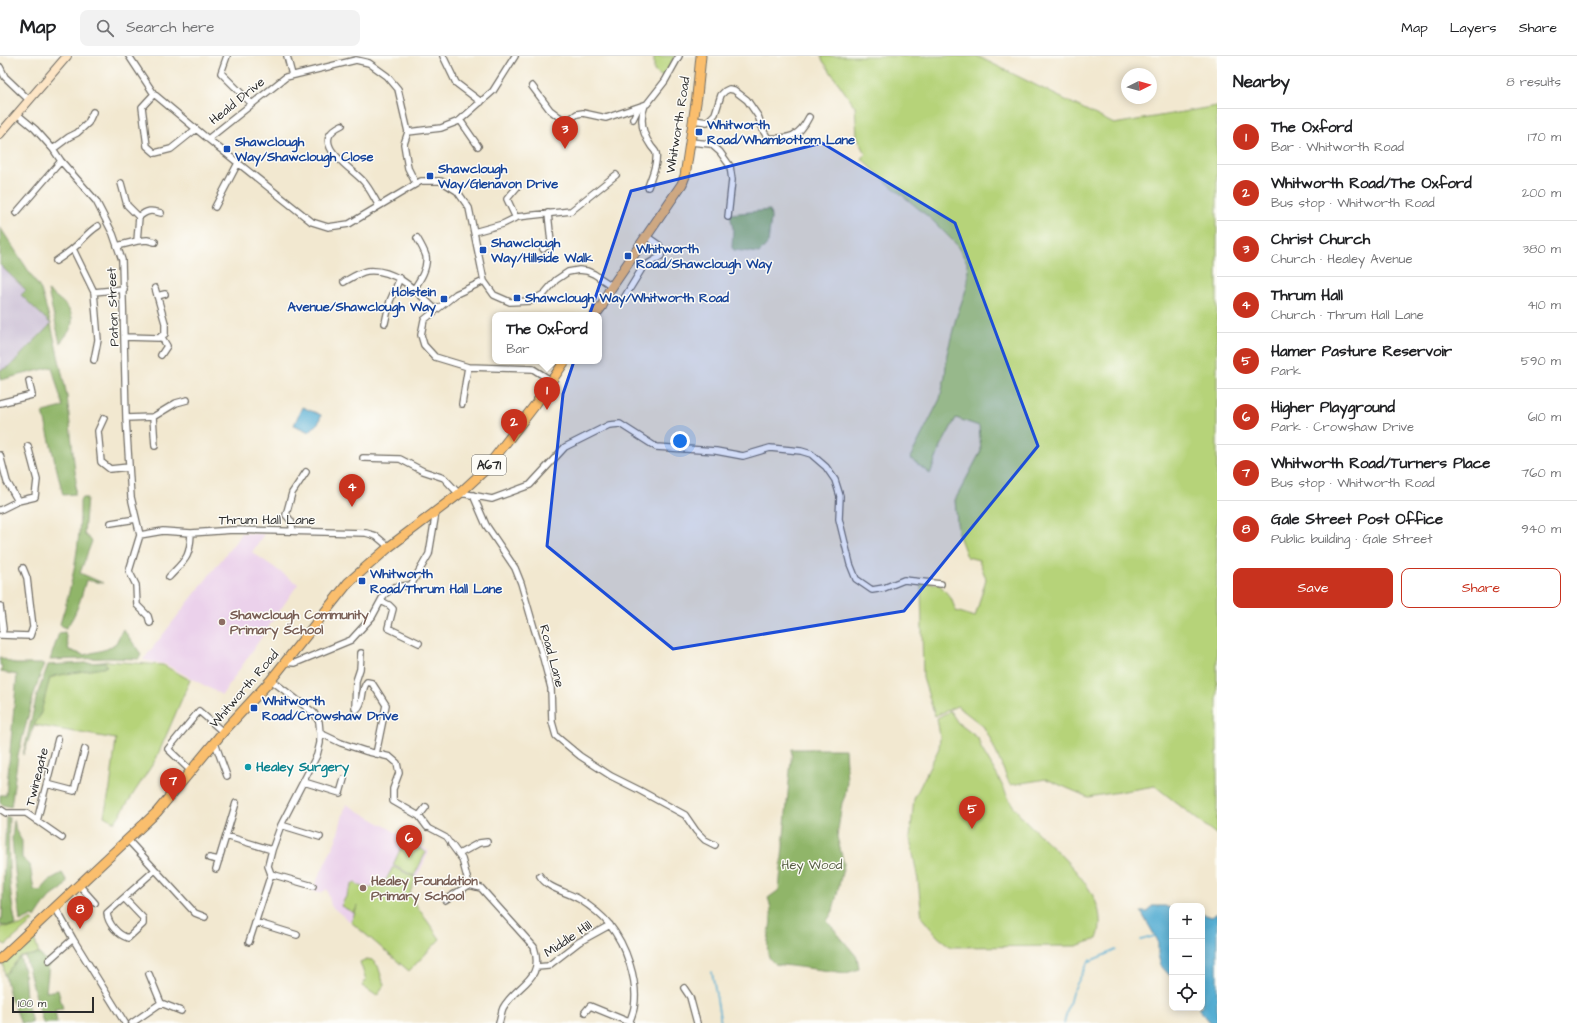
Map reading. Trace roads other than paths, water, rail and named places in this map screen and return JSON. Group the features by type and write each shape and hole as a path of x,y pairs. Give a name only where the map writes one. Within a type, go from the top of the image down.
{"main road":[{"path":"0,134 67,56"},
{"name":"Whitworth Road","path":"597,312 612,286 682,184 694,120 701,56"},
{"name":"Whitworth Road","path":"0,959 157,812 223,732 272,680 348,583 390,547 459,494 485,470 535,405 562,364"}],"street":[{"path":"130,56 154,94 312,222 328,227 349,224 421,181 441,181 457,191 469,208 484,281 494,295 510,302 530,301 544,294 556,280 568,272 579,270 594,274 612,286"},
{"path":"227,56 221,73 252,104"},
{"path":"287,56 292,75"},
{"path":"443,56 456,83 481,102"},
{"path":"416,184 408,168 404,144 408,132 440,128 460,120 493,91 515,56"},
{"path":"648,187 655,166 656,152 644,135 641,126 643,111 646,105 657,94 679,56"},
{"name":"Heald Drive","path":"208,139 286,77 356,60 369,63 387,76 398,88 408,132"},
{"path":"0,68 5,77 28,100"},
{"path":"532,86 550,110 566,122 577,114 583,113 604,118 646,105"},
{"path":"694,120 707,122 715,114 721,95 729,89 734,90 747,100 758,116 768,138 784,139 798,133 803,128 808,116"},
{"path":"154,94 142,107 147,146 155,152 171,149 196,129"},
{"path":"633,119 639,107"},
{"path":"52,149 69,136 77,133 88,123 93,112"},
{"name":"Paton Street","path":"17,114 34,129 96,200 113,234 122,260 124,289 126,418 129,467 131,496 140,536"},
{"path":"460,120 478,146"},
{"path":"342,125 330,132 328,137 331,149 338,158 364,182 379,206"},
{"path":"690,142 711,144 720,152 730,166 732,180 728,216"},
{"path":"16,213 61,161"},
{"path":"215,207 238,163"},
{"path":"474,232 503,224 516,218 571,211 616,175"},
{"path":"121,183 126,205 139,217"},
{"path":"516,218 506,199 518,186"},
{"path":"137,241 139,217 146,211 153,210 161,213"},
{"path":"543,249 551,242 548,213"},
{"path":"56,262 73,249 88,232 98,226"},
{"path":"624,298 644,267 660,256 662,249 659,245 646,236"},
{"path":"414,289 424,270 426,256 417,238"},
{"path":"117,246 146,240 156,242"},
{"path":"73,249 94,292 98,340 94,360"},
{"path":"344,282 366,271 387,272 400,278 436,310"},
{"path":"385,323 390,301 400,278"},
{"path":"484,281 456,294 424,320 421,335 424,345 435,357 468,367 533,369 552,381"},
{"path":"125,337 159,338 165,334 165,323 155,288"},
{"path":"94,292 124,289"},
{"path":"157,296 165,294"},
{"path":"161,355 167,346 162,336"},
{"path":"462,404 468,367"},
{"path":"0,403 32,395 29,381"},
{"path":"126,418 153,417 176,403 187,400"},
{"path":"153,417 155,446"},
{"path":"104,418 98,431 101,462 110,469 129,467"},
{"path":"363,458 400,459 423,472 444,478 459,494 492,499 530,485 566,447 609,425 616,423 620,424 656,447 716,451 742,456 770,448 801,451 811,454 826,467 835,480 840,496 839,519 843,539 856,579 872,590 884,588 904,580 941,584"},
{"path":"0,510 18,501 34,497 37,480 28,446"},
{"path":"0,455 7,482 18,501"},
{"path":"293,531 291,521 286,515 292,494 306,472"},
{"name":"Road Lane","path":"473,496 486,525 515,568 521,582 542,650 551,688 552,722 556,736 580,756 611,776 685,815 696,831 705,840 715,845"},
{"path":"285,662 295,663 351,640 372,617 384,594 394,587 411,585 427,559 436,520 436,512"},
{"path":"111,523 136,519"},
{"name":"Thrum Hall Lane","path":"140,536 163,531 192,533 233,530 366,533 376,536 390,547"},
{"path":"169,577 187,558 192,533"},
{"path":"140,536 129,571 136,585 137,605 150,615 150,623"},
{"path":"0,606 3,629 1,634 30,636 33,627 27,578 23,568"},
{"path":"381,600 393,609 388,628 419,643"},
{"path":"361,653 360,669 356,681 355,708 356,710 360,706 364,686 367,682 372,683 386,705 376,754"},
{"path":"248,942 270,874 268,866 281,825 304,782 320,743 319,722 314,713 272,680"},
{"path":"191,771 168,749 199,711 223,732"},
{"path":"320,733 341,742 376,754 390,757 397,763 398,773 394,789 394,801 419,816 429,830 446,837 462,859 469,886"},
{"name":"Twinegate","path":"37,821 58,739"},
{"path":"215,742 227,776"},
{"path":"47,784 74,791 85,749"},
{"path":"304,782 340,793 344,778"},
{"path":"216,869 236,804"},
{"path":"419,816 426,807"},
{"path":"0,809 6,813 26,813 62,838"},
{"path":"281,825 320,836"},
{"path":"226,836 272,850"},
{"path":"128,840 195,913 205,917"},
{"path":"459,854 479,844 487,842"},
{"path":"209,858 219,860"},
{"path":"124,898 143,918 143,924 128,938 122,936 108,920 106,914 155,870"},
{"path":"270,874 312,886"},
{"path":"540,876 544,883 578,898 598,912 610,925 627,955 634,981 634,1007 629,1022 590,1006 585,1012"},
{"path":"79,885 95,902"},
{"path":"445,900 469,886 481,888 534,947 537,957 537,967 532,977 503,1008 499,1023"},
{"path":"55,907 125,1023"},
{"path":"255,922 297,935"},
{"name":"Middle Hill","path":"537,967 548,966 579,942 610,925"},
{"path":"49,960 73,939"},
{"path":"149,974 161,1003 181,1011"},
{"path":"684,988 690,997 697,1023"},
{"path":"132,1023 161,1003"}],"water":[{"path":"302,407 321,415 319,422 309,432 294,425"},
{"path":"1152,906 1165,906 1169,908 1169,975 1161,966 1158,955 1158,941 1141,912 1148,912"},
{"path":"1217,913 1217,1023 1211,1023 1201,1011 1205,1011 1205,915 1212,917"}],"waterway":[{"path":"1141,940 1155,936"},
{"path":"1090,961 1116,950"},
{"path":"1064,1023 1072,993 1090,959"},
{"path":"712,972 721,1023"}],"place":[{"name":"Whitworth Road/Whambottom Lane","path":"699,132"},
{"name":"Shawclough Way/Shawclough Close","path":"227,149"},
{"name":"Christ Church","path":"565,149"},
{"name":"Shawclough Way/Glenavon Drive","path":"430,176"},
{"name":"Shawclough Way/Hillside Walk","path":"483,250"},
{"name":"Whitworth Road/Shawclough Way","path":"628,256"},
{"name":"Shawclough Way/Whitworth Road","path":"517,298"},
{"name":"Holstein Avenue/Shawclough Way","path":"444,299"},
{"name":"The Oxford","path":"547,410"},
{"name":"Whitworth Road/The Oxford","path":"514,442"},
{"name":"Thrum Hall","path":"352,507"},
{"name":"Whitworth Road/Thrum Hall Lane","path":"362,581"},
{"name":"Shawclough Community Primary School","path":"222,622"},
{"name":"Whitworth Road/Crowshaw Drive","path":"254,708"},
{"name":"Healey Surgery","path":"248,767"},
{"name":"Whitworth Road/Turners Place","path":"173,801"},
{"name":"Hamer Pasture Reservoir","path":"972,829"},
{"name":"Higher Playground","path":"409,858"},
{"name":"Healey Foundation Primary School","path":"363,888"},
{"name":"Gale Street Post Office","path":"80,929"}],"park label":[{"name":"Hey Wood","path":"812,865"}]}
